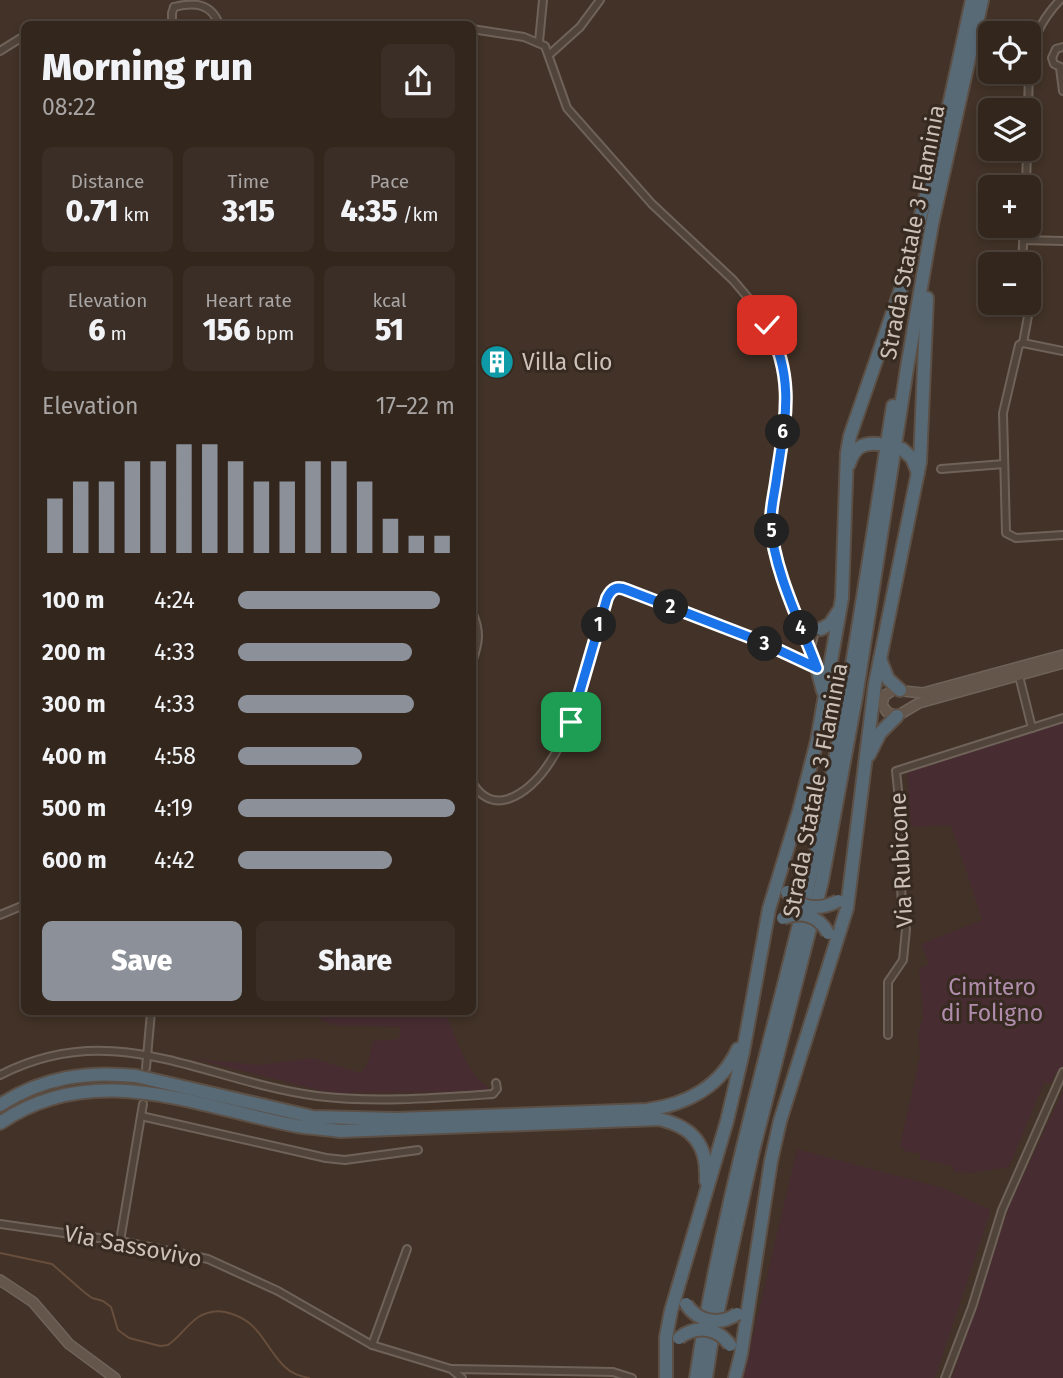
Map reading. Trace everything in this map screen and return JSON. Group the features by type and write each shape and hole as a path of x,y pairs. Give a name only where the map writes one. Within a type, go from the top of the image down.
{"highway":[{"name":"Strada Statale 3 Flaminia","path":"696,1378 742,1150 807,892 830,788 899,367 972,0"},
{"name":"Strada Statale 3 Flaminia","path":"706,1378 712,1338 753,1151 822,881 856,697 942,154 982,0"},
{"path":"666,1371 668,1324 727,1121 743,1052 769,909 799,811 824,706 842,598 846,472 850,436 906,274 942,154"},
{"path":"735,1378 780,1121 834,953 850,891 863,771 880,656 918,474 923,425 925,307 944,195 942,154"},
{"path":"846,472 855,449 865,444 879,444"},
{"path":"902,449 912,458 918,474"},
{"path":"821,629 833,622 842,598"},
{"path":"880,656 885,674 891,684 900,690"},
{"path":"817,668 822,682 824,706"},
{"path":"863,771 874,741 897,716"},
{"path":"780,874 788,892 797,902 807,907 824,907 838,901 850,891"},
{"path":"764,943 769,931 783,918 806,915 819,922 828,933 834,953"},
{"path":"0,1105 32,1087 55,1079 107,1073 136,1076 313,1117 396,1119 647,1110 671,1107 696,1097 718,1080 731,1064 745,1032"},
{"path":"0,1123 53,1099 90,1091 110,1090 205,1102 297,1126 340,1131 659,1119 672,1122 692,1134 704,1150 707,1166 706,1191"},
{"path":"682,1278 683,1297 687,1304 695,1315 710,1321 726,1320 737,1314 752,1289"},
{"path":"666,1371 670,1350 678,1338 701,1329 717,1332 730,1345 734,1354 735,1378"}],"main road":[{"path":"1063,655 926,692 889,691 882,700 885,710 897,716 917,704 1063,663"},
{"path":"0,1280 33,1302 69,1345 115,1378"}],"street":[{"path":"540,42 542,0"},
{"path":"550,54 580,27 600,0"},
{"path":"1041,24 1060,0"},
{"path":"173,4 207,8 214,13 218,21"},
{"path":"476,30 540,42 550,54 554,76 567,108 652,204 745,293 776,342 784,369 787,400 771,525 775,549 797,618 817,668"},
{"path":"0,51 21,38"},
{"path":"1063,47 1056,49 1052,55 1054,64 1061,68 1063,91"},
{"path":"1022,252 1023,240 1063,241"},
{"path":"1027,315 1023,343 1019,345 1003,413 1006,533 1016,538 1063,535"},
{"path":"1023,343 1063,351"},
{"path":"941,469 1004,464"},
{"path":"476,787 483,796 499,800 523,792 542,775 571,722 607,598 616,588 757,640 817,668"},
{"path":"797,618 806,626 821,629"},
{"path":"476,622 480,633 476,651"},
{"path":"811,651 813,638 821,629"},
{"path":"1019,676 1032,728"},
{"name":"Via Rubicone","path":"888,1035 888,982 903,960 906,929 902,912 895,771 1063,718"},
{"path":"0,915 21,906"},
{"path":"146,1069 151,1015"},
{"path":"0,1075 42,1057 104,1050 147,1054 288,1090 338,1098 493,1094 497,1089 496,1083"},
{"path":"945,1378 972,1307 1002,1210 1063,1072"},
{"path":"120,1241 143,1104"},
{"path":"141,1116 326,1158 345,1160 418,1150"},
{"name":"Via Sassovivo","path":"0,1224 120,1241 208,1259 278,1291 372,1345 451,1369 613,1372 632,1378"},
{"path":"372,1345 407,1249"},
{"name":"Via Sassovivo","path":"451,1369 462,1378"}],"green space":[{"name":"Cimitero di Foligno","path":"1063,721 1063,1065 1059,1076 1054,1075 1052,1083 1044,1083 1009,1167 970,1173 954,1172 953,1166 920,1159 920,1154 905,1151 900,1146 920,1057 918,1033 923,1017 919,968 929,964 921,944 982,920 951,825 911,827 907,771"},
{"path":"446,1015 464,1058 475,1076 493,1092 330,1093 191,1058 259,1065 312,1058 361,1073 368,1063 373,1041 399,1039 400,1027 331,1025 316,1016"},
{"path":"1063,1091 1063,1378 952,1378 1010,1204"},
{"path":"797,1149 943,1188 991,1210 935,1378 743,1378"}],"waterway":[{"path":"0,1253 52,1264 92,1298 111,1307 118,1330 129,1338 160,1346 168,1345 192,1322 208,1313 224,1312 242,1318 250,1323 288,1369 309,1378"}],"place":[{"name":"Villa Clio","path":"497,362"}],"route":[{"path":"571,722 607,598 616,588 757,640 817,668 791,602 775,549 771,525 787,400 782,357 767,325"}]}
